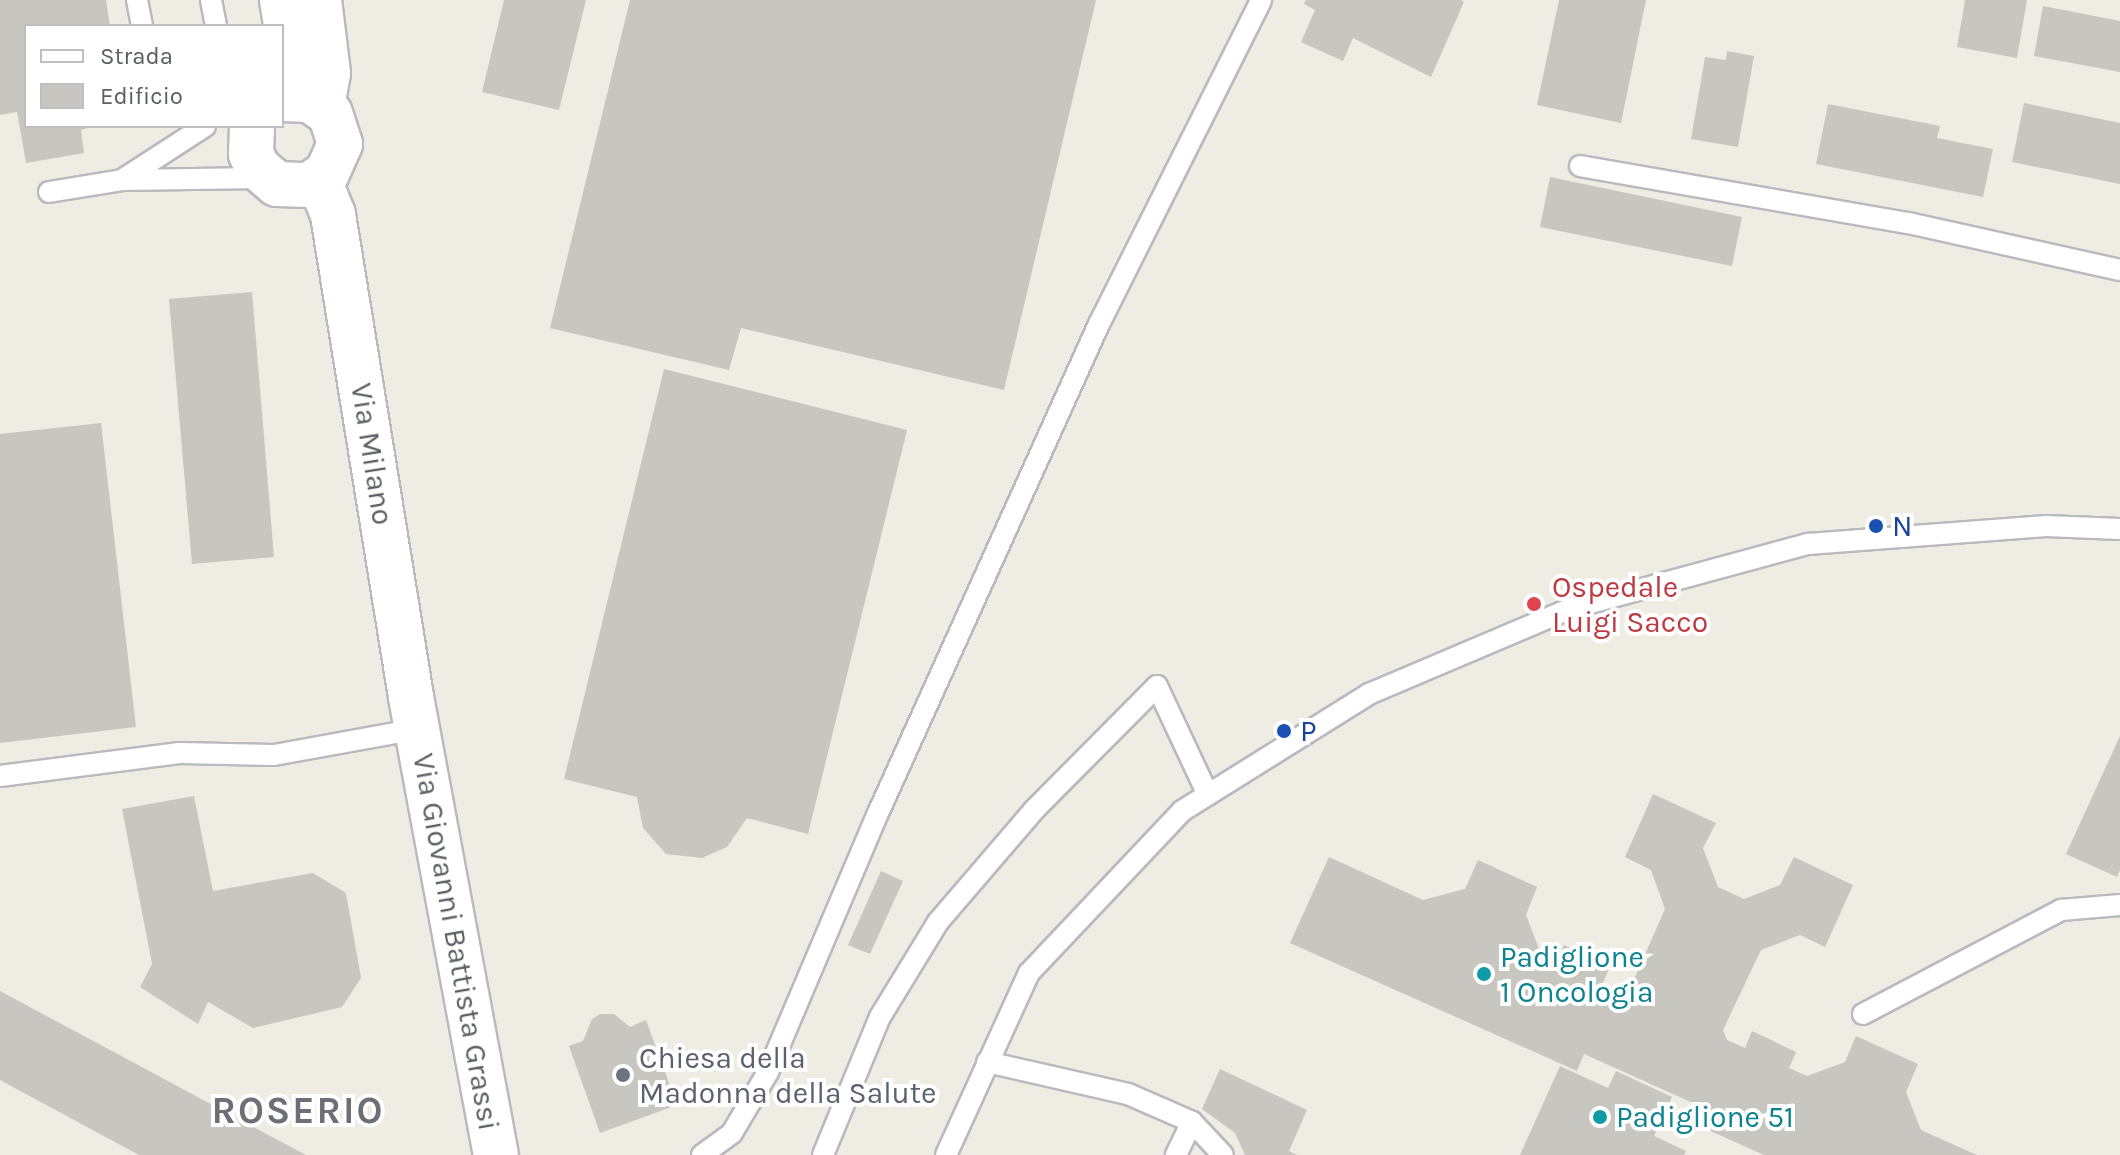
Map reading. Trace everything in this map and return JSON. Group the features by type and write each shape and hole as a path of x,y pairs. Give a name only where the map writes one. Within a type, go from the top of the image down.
{"main road":[{"path":"282,0 289,43 284,74"},
{"path":"252,128 251,154 268,178 288,186 319,180 334,165 340,144 335,123 302,103 328,73 319,0"},
{"name":"Via Milano","path":"319,180 333,215 417,729"},
{"name":"Via Giovanni Battista Grassi","path":"417,729 496,1155"}],"lane":[{"path":"137,0 142,24"},
{"path":"211,0 216,24"},
{"path":"702,1155 732,1133 768,1072 879,811 1099,324 1261,0"},
{"path":"122,180 202,128"},
{"path":"1580,166 1908,223 2120,270"},
{"path":"49,192 122,180 268,178"},
{"path":"946,1155 1029,973 1182,811 1369,694 1572,608 1808,544 2046,526 2120,529"},
{"path":"823,1155 880,1017 938,922 1033,811 1157,686 1208,795"},
{"path":"0,776 180,753 274,755 417,729"},
{"path":"1863,1014 2061,910 2120,905"},
{"path":"987,1062 1128,1094 1192,1122 1223,1155"},
{"path":"1176,1155 1192,1122"}],"building":[{"path":"0,0 106,0 110,24 24,24 24,128 88,128 81,130 84,153 26,163 17,112 0,115"},
{"path":"504,0 586,0 559,110 482,92"},
{"path":"630,0 1096,0 1004,390 741,328 729,370 550,328"},
{"path":"1306,0 1464,2 1431,77 1353,38 1343,61 1301,42 1315,10 1304,4"},
{"path":"1559,0 1646,0 1621,123 1537,105"},
{"path":"1965,0 2027,0 2017,58 1957,47"},
{"path":"2043,6 2120,21 2120,72 2034,56"},
{"path":"1727,51 1754,56 1738,147 1691,139 1705,57 1726,60"},
{"path":"2024,103 2120,123 2120,184 2012,162"},
{"path":"1828,104 1940,126 1937,138 1993,149 1983,197 1816,164"},
{"path":"1550,177 1742,217 1732,266 1540,227"},
{"path":"252,292 274,557 192,564 169,299"},
{"path":"664,369 907,430 808,834 747,818 727,847 702,858 666,854 643,828 637,797 564,779"},
{"path":"101,423 136,727 0,743 0,434"},
{"path":"2120,736 2120,870 2117,877 2066,854"},
{"name":"Padiglione 1 Oncologia","path":"1653,794 1716,823 1703,848 1718,887 1744,899 1780,885 1794,857 1853,885 1825,947 1800,935 1761,950 1723,1030 1727,1040 1745,1048 1752,1031 1796,1052 1789,1068 1807,1076 1845,1062 1856,1036 1918,1064 1906,1092 1921,1130 1977,1155 1764,1155 1697,1125 1704,1108 1584,1054 1577,1071 1290,943 1329,857 1423,900 1465,889 1478,860 1537,887 1526,915 1541,954 1556,961 1564,945 1610,966 1603,983 1618,990 1631,986 1665,909 1651,870 1625,857"},
{"path":"194,796 213,891 313,873 346,893 361,978 342,1007 253,1028 208,1002 198,1024 140,987 152,964 122,809"},
{"path":"881,871 903,881 870,954 848,945"},
{"path":"0,991 306,1155 139,1155 0,1080"},
{"name":"Chiesa della Madonna della Salute","path":"600,1014 614,1014 630,1027 646,1020 677,1105 600,1133 569,1046 583,1041 592,1019"},
{"name":"Padiglione 51","path":"1560,1066 1608,1088 1616,1071 1672,1097 1654,1136 1686,1151 1684,1155 1520,1155"},
{"path":"1220,1069 1307,1110 1289,1151 1297,1155 1245,1155 1235,1133 1202,1109"}],"place":[{"name":"N","path":"1876,526"},
{"name":"Ospedale Luigi Sacco","path":"1534,604"},
{"name":"P","path":"1284,731"},
{"name":"Padiglione 1 Oncologia","path":"1484,974"},
{"name":"Chiesa della Madonna della Salute","path":"623,1075"},
{"name":"Padiglione 51","path":"1600,1117"}],"district":[{"name":"ROSERIO","path":"298,1111"}]}
